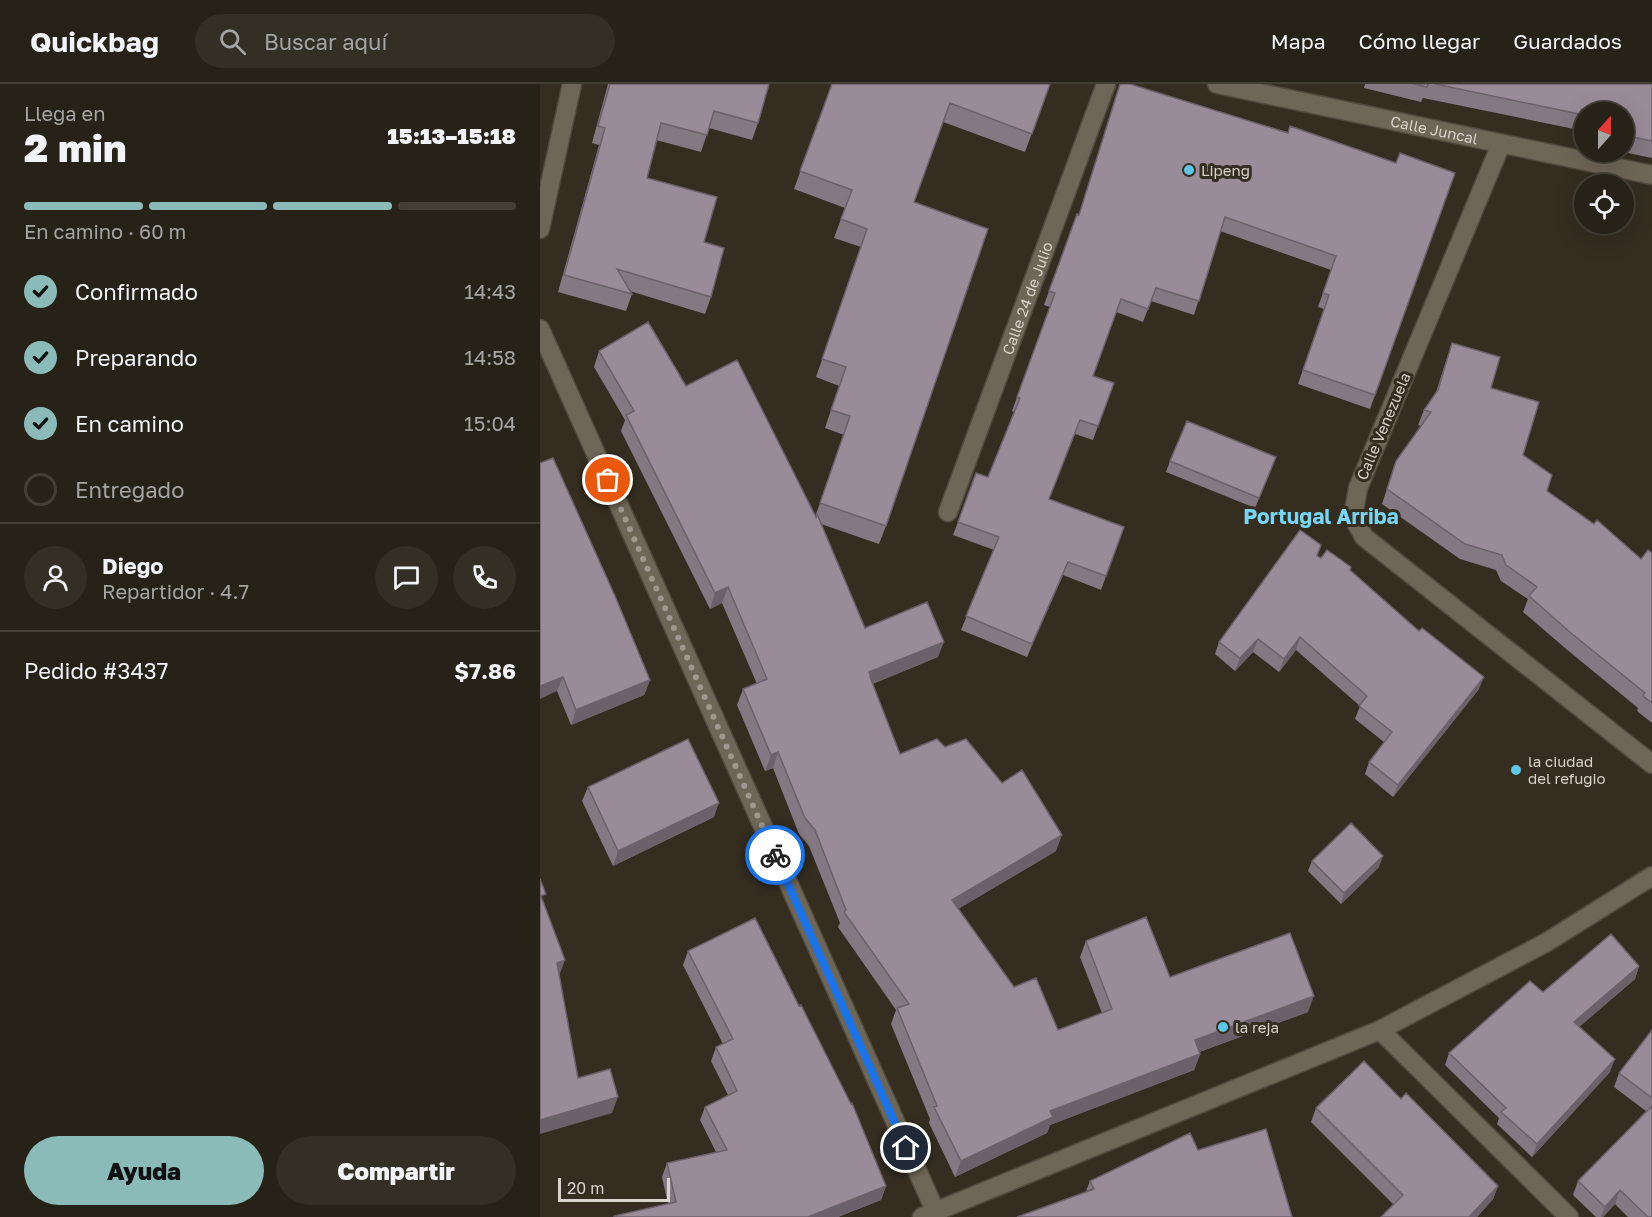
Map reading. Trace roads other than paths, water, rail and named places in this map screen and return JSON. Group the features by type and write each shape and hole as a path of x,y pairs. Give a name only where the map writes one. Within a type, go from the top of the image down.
{"street":[{"path":"540,229 572,84"},
{"name":"Calle 24 de Julio","path":"948,512 1106,84"},
{"name":"Calle Juncal","path":"1217,84 1652,175"},
{"name":"Calle Venezuela","path":"1501,144 1358,488 1353,517 1364,537 1652,764"},
{"path":"540,329 932,1215 1380,1030 1547,942 1652,876"},
{"path":"1380,1030 1569,1217"}],"place":[{"name":"Lipeng","path":"1189,170"},
{"name":"la ciudad del refugio","path":"1516,770"},
{"name":"la reja","path":"1223,1027"}],"district":[{"name":"Portugal Arriba","path":"1321,516"}]}
